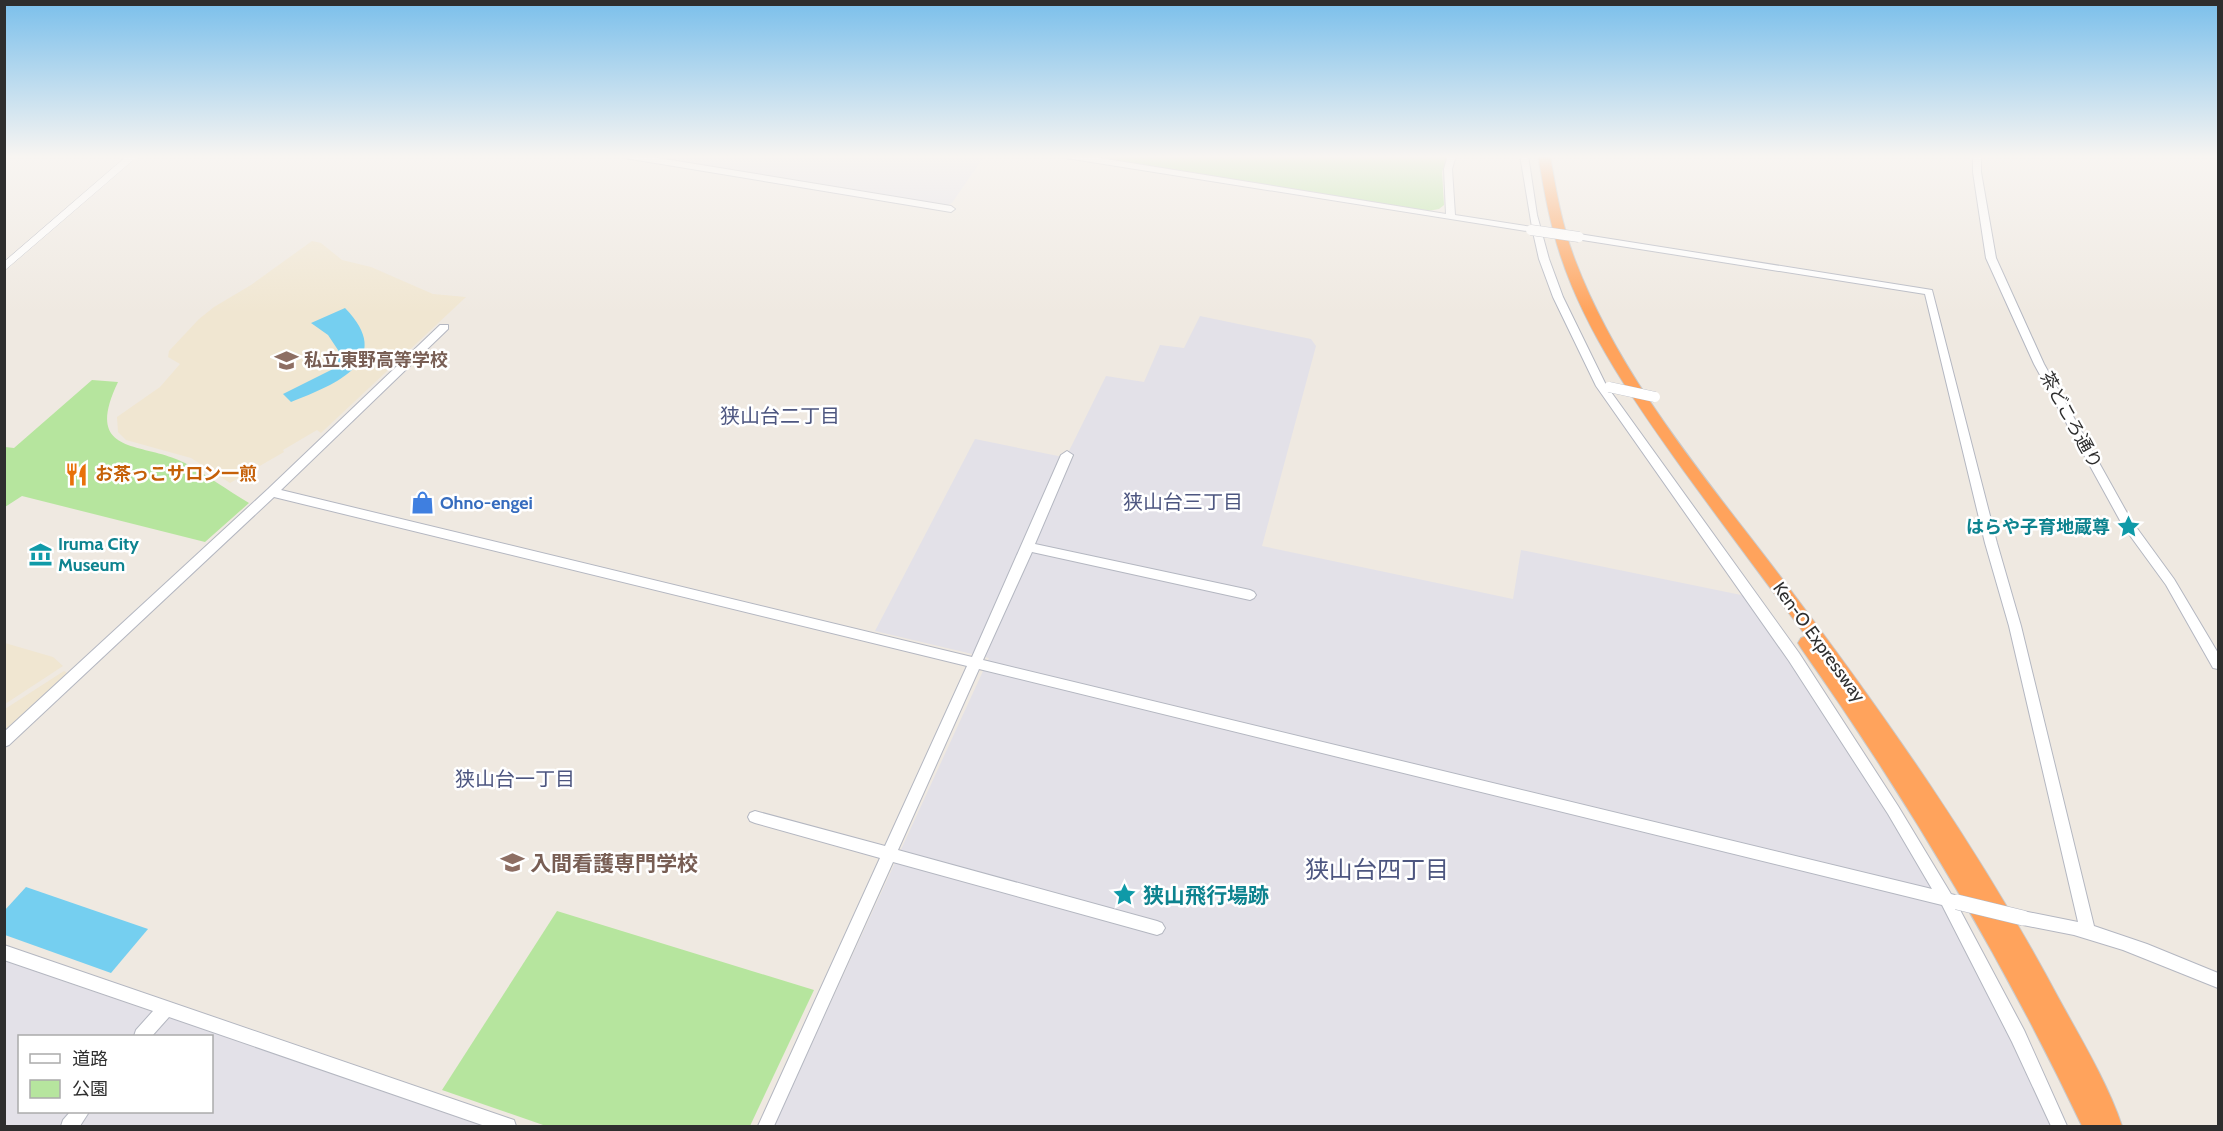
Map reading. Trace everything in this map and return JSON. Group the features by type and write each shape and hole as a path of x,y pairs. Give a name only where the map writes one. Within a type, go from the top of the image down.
{"highway":[{"name":"Ken-O Expressway","path":"1544,208 1555,252 1576,304 1614,375 1657,440 1826,669 1895,768 1959,870 2025,988 2094,1126"},
{"name":"Ken-O Expressway","path":"1553,208 1565,252 1587,305 1625,374 1669,438 1840,668 1908,766 1996,909 2041,988 2112,1126"}],"main road":[{"path":"4,268 73,208"}],"street":[{"path":"944,208 951,209"},
{"path":"1389,208 1929,292 1991,543 2014,626 2088,932"},
{"path":"1450,208 1451,218"},
{"path":"1532,208 1544,259 1558,297 1605,387 1794,657 1952,901 2059,1126"},
{"name":"茶どころ通り","path":"1983,208 1991,258 2039,364 2127,523 2170,582 2218,664"},
{"path":"4,741 272,492 444,327"},
{"path":"1605,387 1657,397"},
{"path":"766,1126 1028,547 1067,455"},
{"path":"272,492 974,665 2088,932 2162,955 2218,981"},
{"path":"1028,547 1250,595"},
{"path":"755,817 1157,928"},
{"path":"4,952 508,1126"},
{"path":"143,1035 166,1008"},
{"path":"69,1126 80,1113"}],"shaded area":[{"name":"私立東野高等学校","path":"312,241 321,243 342,260 371,267 433,294 466,297 321,433 317,430 230,483 191,458 126,440 118,432 117,417 160,387 180,364 168,357 169,351 199,319 214,307 251,285"},
{"path":"1200,316 1311,339 1316,346 1262,546 1513,599 1521,550 1746,596 1793,660 1947,907 2015,1041 2053,1126 774,1126 989,658 875,631 975,439 1068,458 1067,455 1106,376 1144,382 1160,345 1184,348"},
{"path":"5,643 53,657 63,666 5,704"},
{"path":"64,671 67,673 5,731 5,709"},
{"path":"5,961 483,1126 5,1126"}],"green space":[{"path":"1408,208 1441,208 1428,211"},
{"path":"92,380 118,382 109,406 107,423 112,435 122,442 185,463 249,503 205,542 22,496 5,507 5,447 14,448"},
{"path":"557,911 814,990 750,1126 546,1126 442,1090"}],"water":[{"path":"345,308 359,326 365,342 362,356 354,368 342,378 291,402 283,394 341,365 334,357 340,353 328,335 311,323"},
{"path":"26,887 148,929 111,973 5,935 5,910"}],"place":[{"name":"私立東野高等学校","path":"286,360"},
{"name":"お茶っこサロン一煎","path":"77,474"},
{"name":"Ohno-engei","path":"422,503"},
{"name":"はらや子育地蔵尊","path":"2128,527"},
{"name":"Iruma City Museum","path":"40,554"},
{"name":"入間看護専門学校","path":"512,863"},
{"name":"狭山飛行場跡","path":"1125,895"}],"district":[{"name":"狭山台二丁目","path":"780,416"},
{"name":"狭山台三丁目","path":"1183,502"},
{"name":"狭山台一丁目","path":"515,779"},
{"name":"狭山台四丁目","path":"1377,869"}]}
